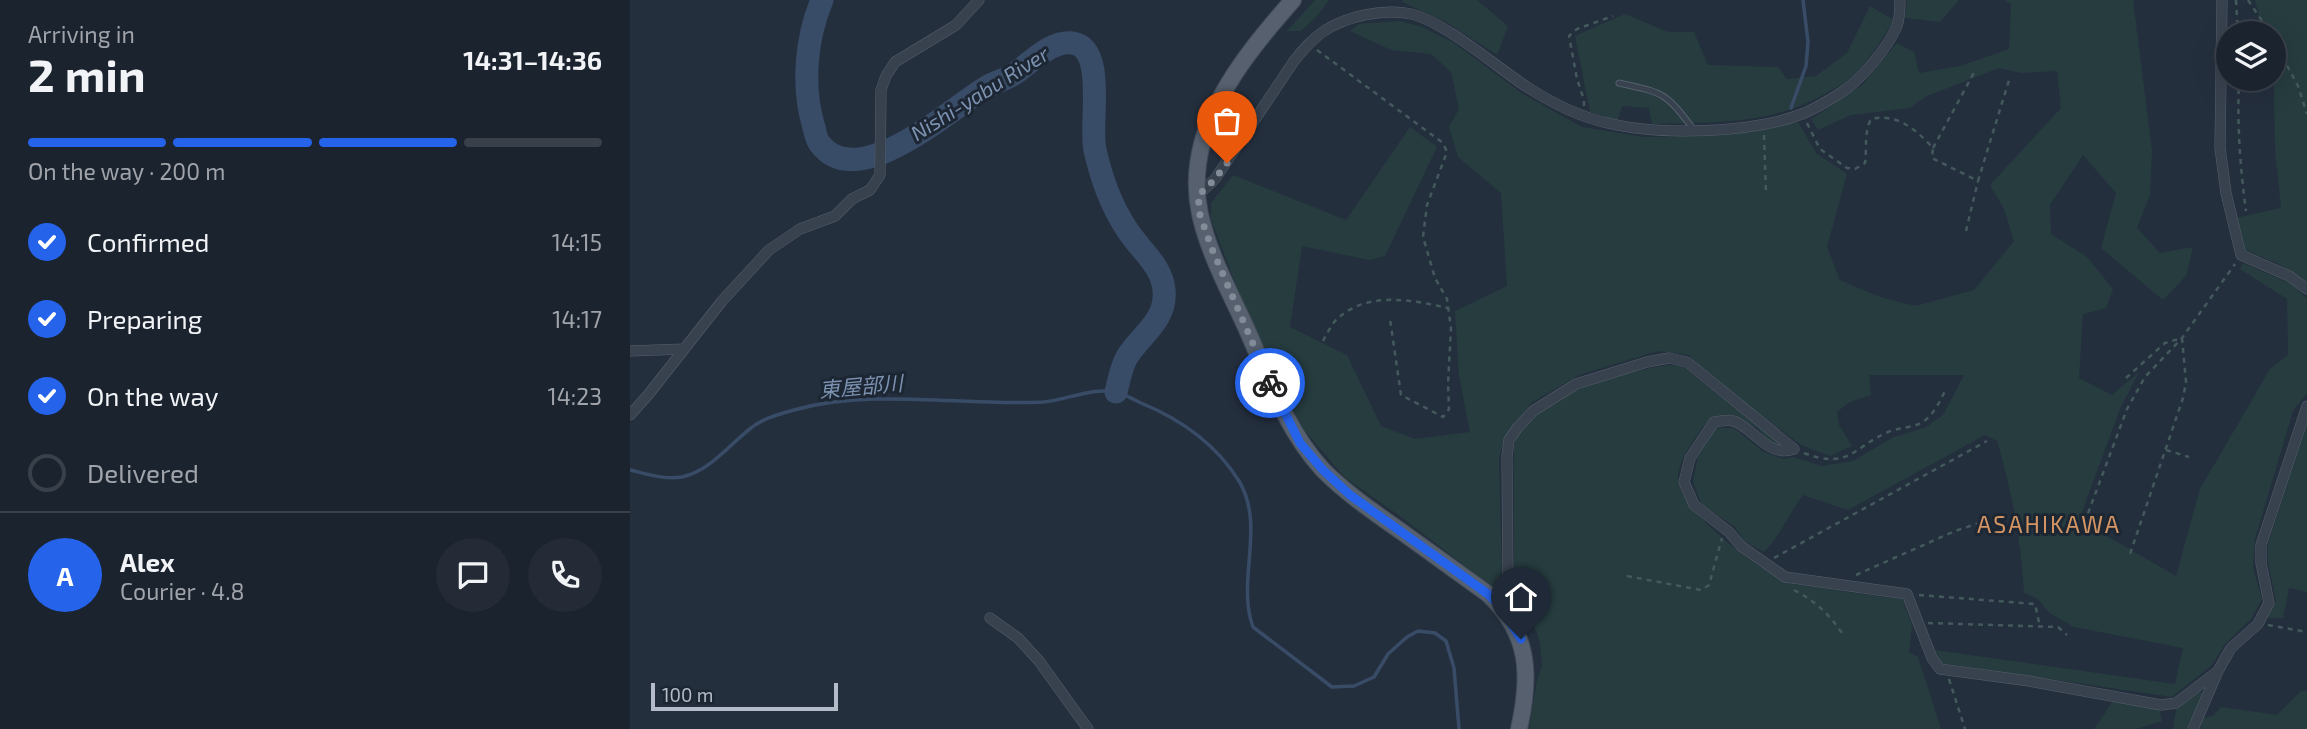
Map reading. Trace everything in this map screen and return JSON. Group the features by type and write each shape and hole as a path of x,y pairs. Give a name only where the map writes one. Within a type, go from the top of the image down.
{"main road":[{"path":"1293,0 1240,67 1214,109 1200,147 1197,167 1200,215 1275,395 1300,443 1323,470 1350,495 1500,606 1521,639 1527,691 1519,729"}],"street":[{"path":"630,415 649,395 722,301 769,250 800,229 835,216 852,199 870,190 880,175 881,90 886,76 895,62 956,25 979,0"},
{"path":"1198,196 1215,179 1308,44 1325,30 1364,16 1409,14 1433,22 1529,89 1582,116 1610,124 1694,130 1764,124 1803,114 1850,88 1882,51 1897,26 1900,0"},
{"path":"2222,0 2220,148 2226,192 2241,255 2289,276 2307,289"},
{"path":"630,351 684,349"},
{"path":"1500,606 1508,592 1509,440 1533,411 1576,384 1647,362 1669,358 1687,362 1794,449"},
{"path":"2193,729 2231,648 2258,624 2269,603 2261,563 2261,545 2307,405"},
{"path":"1794,449 1786,452 1770,448 1733,421 1714,422 1690,457 1684,482 1694,505 1724,528 1741,546 1785,577 1907,594 1932,658 1940,669 2029,681 2161,705 2176,703 2218,671"},
{"path":"990,618 1018,638 1039,661 1088,729"}],"lane":[{"path":"1619,83 1652,90 1670,99 1694,130"}],"path":[{"path":"2236,0 2237,21"},
{"path":"2248,0 2262,21"},
{"path":"1582,116 1584,100 1569,36 1577,29 1613,16"},
{"path":"1308,44 1443,143 1447,152 1427,205 1423,237 1435,278 1447,299 1451,328 1448,384 1450,409 1443,417 1401,395 1390,319"},
{"path":"2286,63 2298,86 2307,114"},
{"path":"1976,69 1933,148 1931,158 1978,181"},
{"path":"1966,232 1978,181 2010,77"},
{"path":"2238,91 2240,169 2246,211"},
{"path":"1803,114 1820,149 1847,168 1855,169 1865,163 1868,143 1866,128 1871,119 1880,117 1911,125 1933,148"},
{"path":"1764,124 1766,193"},
{"path":"2081,532 2127,409 2145,377 2182,338 2241,255"},
{"path":"1323,341 1336,319 1352,309 1380,300 1408,299 1448,308"},
{"path":"2126,378 2165,344 2182,338"},
{"path":"2130,554 2183,398 2186,382 2182,338"},
{"path":"1794,449 1825,461 1858,452 1888,432 1921,423 1938,405 1945,391"},
{"path":"1765,563 1987,441"},
{"path":"2166,450 2189,457"},
{"path":"1833,585 1955,531 1997,517"},
{"path":"1627,576 1700,590 1709,585 1724,528"},
{"path":"1907,594 2035,604 2040,627"},
{"path":"1918,623 2058,627 2067,635"},
{"path":"2258,624 2307,632"},
{"path":"1946,670 1965,729"}],"green space":[{"path":"1315,0 1329,0 1301,31 1287,31"},
{"path":"1477,0 1508,26 1497,55 1446,22 1402,2"},
{"path":"1907,0 1959,0 1940,22 1905,18"},
{"path":"2005,0 2133,0 2152,151 2150,195 2137,228 2160,253 2193,247 2186,276 2163,300 2101,248 2116,193 2083,155 2050,205 2051,234 2087,257 2113,289 2106,308 2083,314 2079,378 2112,395 2139,372 2120,409 2079,520 2176,576 2200,489 2270,369 2288,355 2287,299 2240,269 2243,263 2292,284 2307,299 2307,393 2293,411 2255,539 2253,568 2262,599 2251,619 2225,644 2212,665 2172,697 1941,663 1935,650 2175,684 2183,648 2074,627 2049,613 2038,599 2024,593 2021,555 2007,478 1997,441 1985,435 1848,510 1803,495 1764,552 1744,541 1735,527 1701,504 1693,481 1698,457 1716,428 1734,428 1764,452 1784,459 1793,457 1822,466 1853,461 1894,437 1926,427 1943,415 1964,375 1869,375 1871,395 1850,402 1837,412 1839,425 1852,446 1830,456 1801,445 1717,382 1689,355 1658,351 1579,375 1531,403 1505,437 1499,457 1502,581 1496,590 1344,477 1301,426 1243,303 1211,220 1211,203 1233,175 1346,220 1410,127 1437,147 1385,256 1369,260 1302,246 1290,327 1347,355 1381,426 1415,439 1470,432 1459,376 1455,311 1507,286 1501,193 1458,157 1449,127 1459,109 1451,72 1431,54 1391,50 1350,31 1359,24 1400,21 1422,27 1454,43 1523,94 1582,127 1645,137 1707,136 1798,122 1816,153 1847,174 1827,247 1840,280 1880,297 1915,306 1974,290 2014,241 2004,209 1990,185 2061,108 2057,71 2021,73 1999,68 1927,96 1909,108 1851,115 1818,130 1811,119 1862,85 1897,43 1914,52 1919,73 1960,66 2009,49 2011,4"},
{"path":"2255,0 2307,0 2307,284 2281,265 2245,250 2235,218 2281,208 2275,149 2274,91 2286,91 2286,21 2260,21"},
{"path":"1870,6 1894,20 1879,44 1846,82 1804,104 1762,117 1697,123 1652,124 1649,108 1622,106 1618,120 1590,112 1575,36 1625,14 1668,32 1694,32 1708,65 1778,67 1787,79 1816,76 1847,53"},
{"path":"1668,365 1682,366 1785,448 1773,446 1757,428 1734,415 1711,417 1690,446 1679,470 1678,478 1682,491 1692,507 1742,554 1789,583 1902,599 1912,624 1909,652 1918,657 1941,729 1529,729 1542,666 1536,630 1514,610 1514,445 1524,427 1558,399 1603,380"},
{"path":"2307,422 2307,592 2289,588 2283,618 2266,618 2276,601 2268,562 2268,544"},
{"path":"2301,691 2307,691 2307,729 2200,729 2202,718 2213,716 2221,707 2277,715"},
{"path":"2204,692 2187,729 2173,729 2176,709 2197,693"},
{"path":"2113,701 2159,708 2162,721 2136,729 2094,729"}],"waterway":[{"name":"Nishi-yabu River","path":"822,0 809,46 808,94 818,140 837,157 857,159 880,154 904,143 985,88 1014,74 1056,45 1073,43 1083,48 1090,59 1093,73 1095,150 1103,180 1121,219 1159,273 1164,290 1164,301 1157,319 1127,357 1116,392"},
{"path":"1791,108 1806,66 1808,42 1803,0"},
{"name":"東屋部川","path":"630,470 669,478 692,474 761,422 783,413 824,404 886,399 1043,402 1089,392 1119,393 1155,409 1196,434 1219,455 1239,481 1247,498 1250,516 1247,591 1253,627 1332,687 1354,686 1374,677 1388,654 1407,637 1418,631 1435,633 1446,641 1454,668 1459,729"}],"way so far":[{"path":"1227,163 1198,196 1200,215 1270,383"}],"district":[{"name":"ASAHIKAWA","path":"2049,525"}],"route":[{"path":"1270,383 1300,443 1323,470 1350,495 1488,594 1500,606 1521,639"}]}
